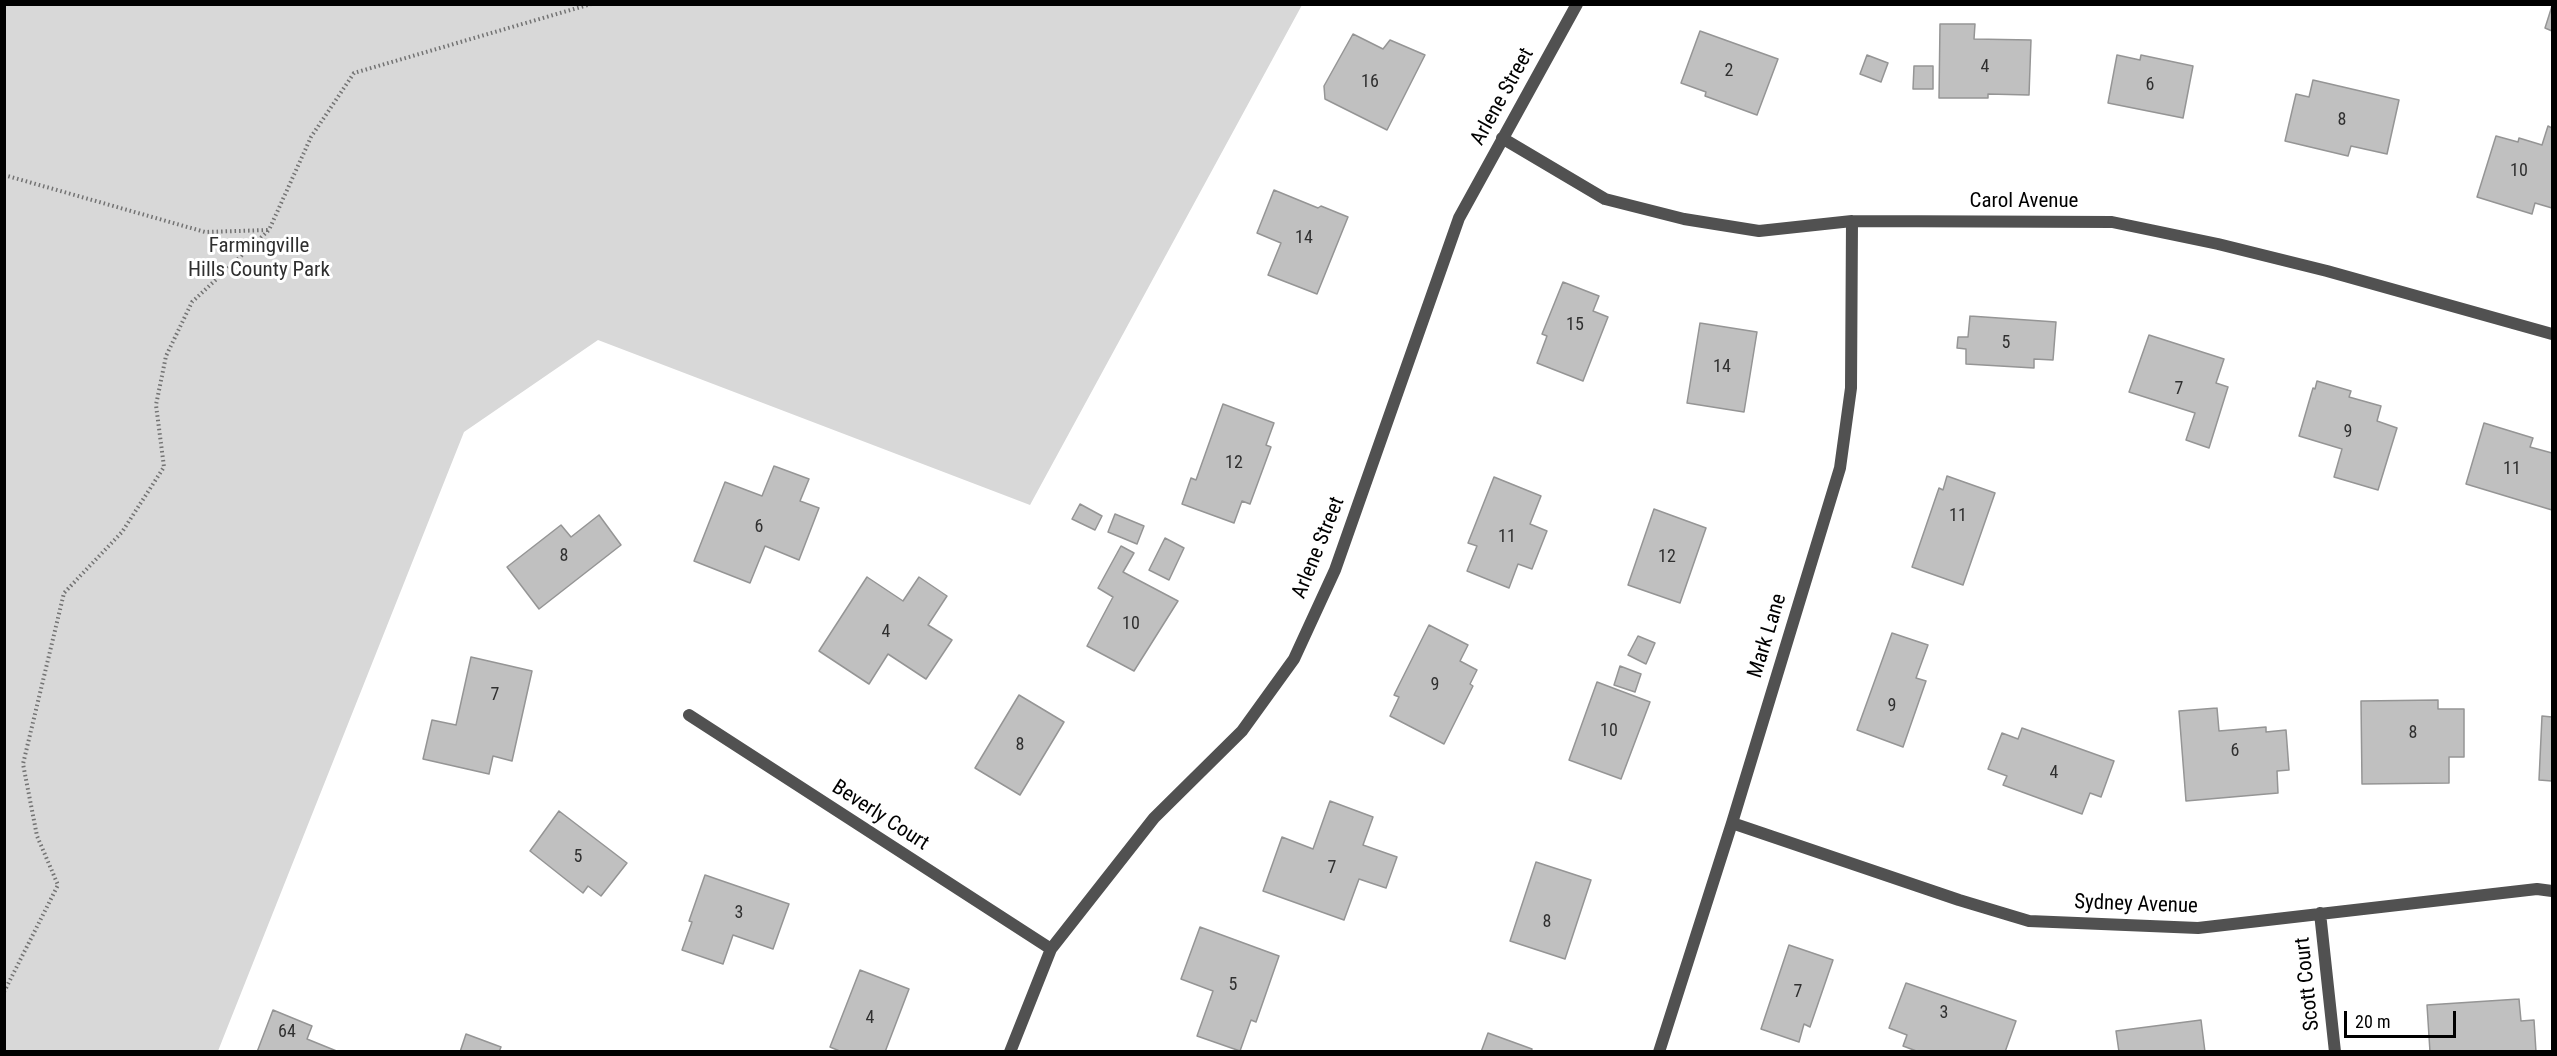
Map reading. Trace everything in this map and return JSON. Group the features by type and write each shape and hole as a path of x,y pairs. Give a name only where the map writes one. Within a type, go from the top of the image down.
{"street":[{"name":"Arlene Street","path":"1010,1052 1051,949 1154,818 1242,731 1293,658 1335,570 1459,218 1577,4"},
{"name":"Carol Avenue","path":"1502,138 1605,199 1684,219 1759,231 1852,221 2112,222 2218,244 2327,271 2553,334"},
{"name":"Mark Lane","path":"1659,1052 1732,823 1840,468 1851,388 1852,221"},
{"name":"Beverly Court","path":"689,715 1051,949"},
{"name":"Sydney Avenue","path":"1732,823 1959,900 2030,921 2198,928 2537,889 2553,891"},
{"name":"Scott Court","path":"2320,913 2335,1052"}],"path":[{"path":"4,992 58,885 37,836 23,764 64,593 122,532 164,466 156,405 166,356 192,302 269,230 311,137 354,74 591,4"},
{"path":"4,175 205,232 269,230"}],"green space":[{"name":"Farmingville Hills County Park","path":"5,4 1302,5 1030,505 598,340 464,432 218,1051 5,1052"}],"building":[{"path":"2552,6 2552,31 2545,28"},
{"path":"1940,24 1975,24 1974,39 2031,40 2029,95 1988,94 1988,98 1939,98"},
{"path":"1700,31 1778,59 1757,115 1705,96 1706,92 1681,83"},
{"path":"1353,34 1383,49 1390,40 1425,55 1387,130 1325,99 1324,86"},
{"path":"1867,55 1888,63 1881,82 1860,74"},
{"path":"2117,55 2140,60 2141,55 2193,66 2183,118 2108,103"},
{"path":"1914,66 1933,66 1933,89 1913,89"},
{"path":"2313,80 2399,100 2387,154 2351,146 2348,156 2285,141 2296,94 2309,97"},
{"path":"2548,126 2552,128 2552,208 2535,203 2532,214 2477,197 2496,136 2518,142 2519,138 2542,145"},
{"path":"1274,190 1318,208 1321,206 1348,217 1317,294 1268,275 1281,243 1257,233"},
{"path":"1563,282 1599,296 1593,311 1608,317 1583,381 1537,363 1547,336 1542,334"},
{"path":"1970,316 2056,322 2053,360 2034,359 2034,368 1966,364 1966,349 1957,348 1958,337 1968,337"},
{"path":"1700,323 1757,332 1744,412 1687,403"},
{"path":"2149,335 2224,359 2216,383 2228,387 2209,448 2186,440 2195,413 2129,392"},
{"path":"2317,381 2351,391 2349,397 2381,406 2377,421 2397,428 2378,490 2334,477 2342,449 2299,436"},
{"path":"1223,404 1274,423 1266,445 1271,447 1250,504 1242,501 1234,523 1182,504 1191,478 1196,480"},
{"path":"2484,423 2533,438 2530,447 2552,453 2552,510 2466,484"},
{"path":"774,466 809,479 800,501 819,508 799,560 765,546 750,583 694,561 725,482 762,496"},
{"path":"1947,476 1995,493 1963,585 1912,567 1939,488 1943,490"},
{"path":"1494,477 1541,496 1530,524 1547,531 1532,569 1518,564 1509,588 1467,571 1477,546 1468,543"},
{"path":"1080,504 1102,516 1095,530 1072,519"},
{"path":"1654,509 1706,528 1680,603 1628,585"},
{"path":"1115,514 1144,526 1137,544 1108,532"},
{"path":"599,515 621,545 539,609 507,567 561,525 571,537"},
{"path":"1165,538 1184,548 1169,580 1149,570"},
{"path":"1121,546 1134,553 1123,572 1178,601 1134,671 1087,646 1113,597 1098,588"},
{"path":"867,577 903,601 919,577 947,596 928,625 952,640 926,679 888,654 869,684 819,651"},
{"path":"1429,625 1468,645 1460,661 1477,670 1470,684 1473,686 1444,744 1390,716 1399,697 1394,695"},
{"path":"1892,633 1928,645 1916,678 1926,681 1903,747 1857,730"},
{"path":"1638,636 1655,643 1646,664 1628,655"},
{"path":"471,657 532,671 512,761 493,756 489,774 423,759 432,720 456,725"},
{"path":"1620,666 1641,674 1635,692 1614,685"},
{"path":"1597,682 1650,702 1621,779 1569,760"},
{"path":"1019,695 1064,722 1020,795 975,768"},
{"path":"2438,700 2438,709 2464,709 2464,757 2449,757 2449,783 2362,784 2361,701"},
{"path":"2217,708 2219,731 2266,727 2266,732 2286,730 2289,770 2277,771 2278,793 2186,801 2179,711"},
{"path":"2542,716 2552,717 2552,781 2539,780"},
{"path":"2022,728 2114,761 2101,797 2090,793 2082,814 2003,785 2007,776 1988,769 2002,733 2018,739"},
{"path":"1330,801 1373,817 1363,845 1397,857 1386,888 1359,879 1344,920 1263,891 1282,837 1313,849"},
{"path":"559,811 627,863 601,896 588,886 583,893 530,851"},
{"path":"1536,862 1591,880 1565,959 1510,941"},
{"path":"705,875 789,904 773,949 733,935 723,964 682,950 692,922 689,921"},
{"path":"1200,927 1279,956 1256,1022 1251,1020 1240,1051 1197,1036 1213,991 1181,979"},
{"path":"1789,945 1833,960 1810,1027 1804,1024 1799,1042 1761,1029"},
{"path":"860,970 909,989 885,1052 842,1052 830,1047"},
{"path":"1906,983 2016,1021 2005,1052 1919,1052 1903,1046 1907,1035 1889,1028"},
{"path":"2519,999 2521,1021 2534,1020 2536,1052 2430,1052 2427,1005"},
{"path":"273,1010 312,1026 307,1039 339,1052 257,1052"},
{"path":"2201,1020 2205,1052 2119,1052 2116,1031"},
{"path":"1488,1033 1532,1049 1531,1052 1481,1052"},
{"path":"466,1034 501,1047 499,1052 460,1052"}]}
